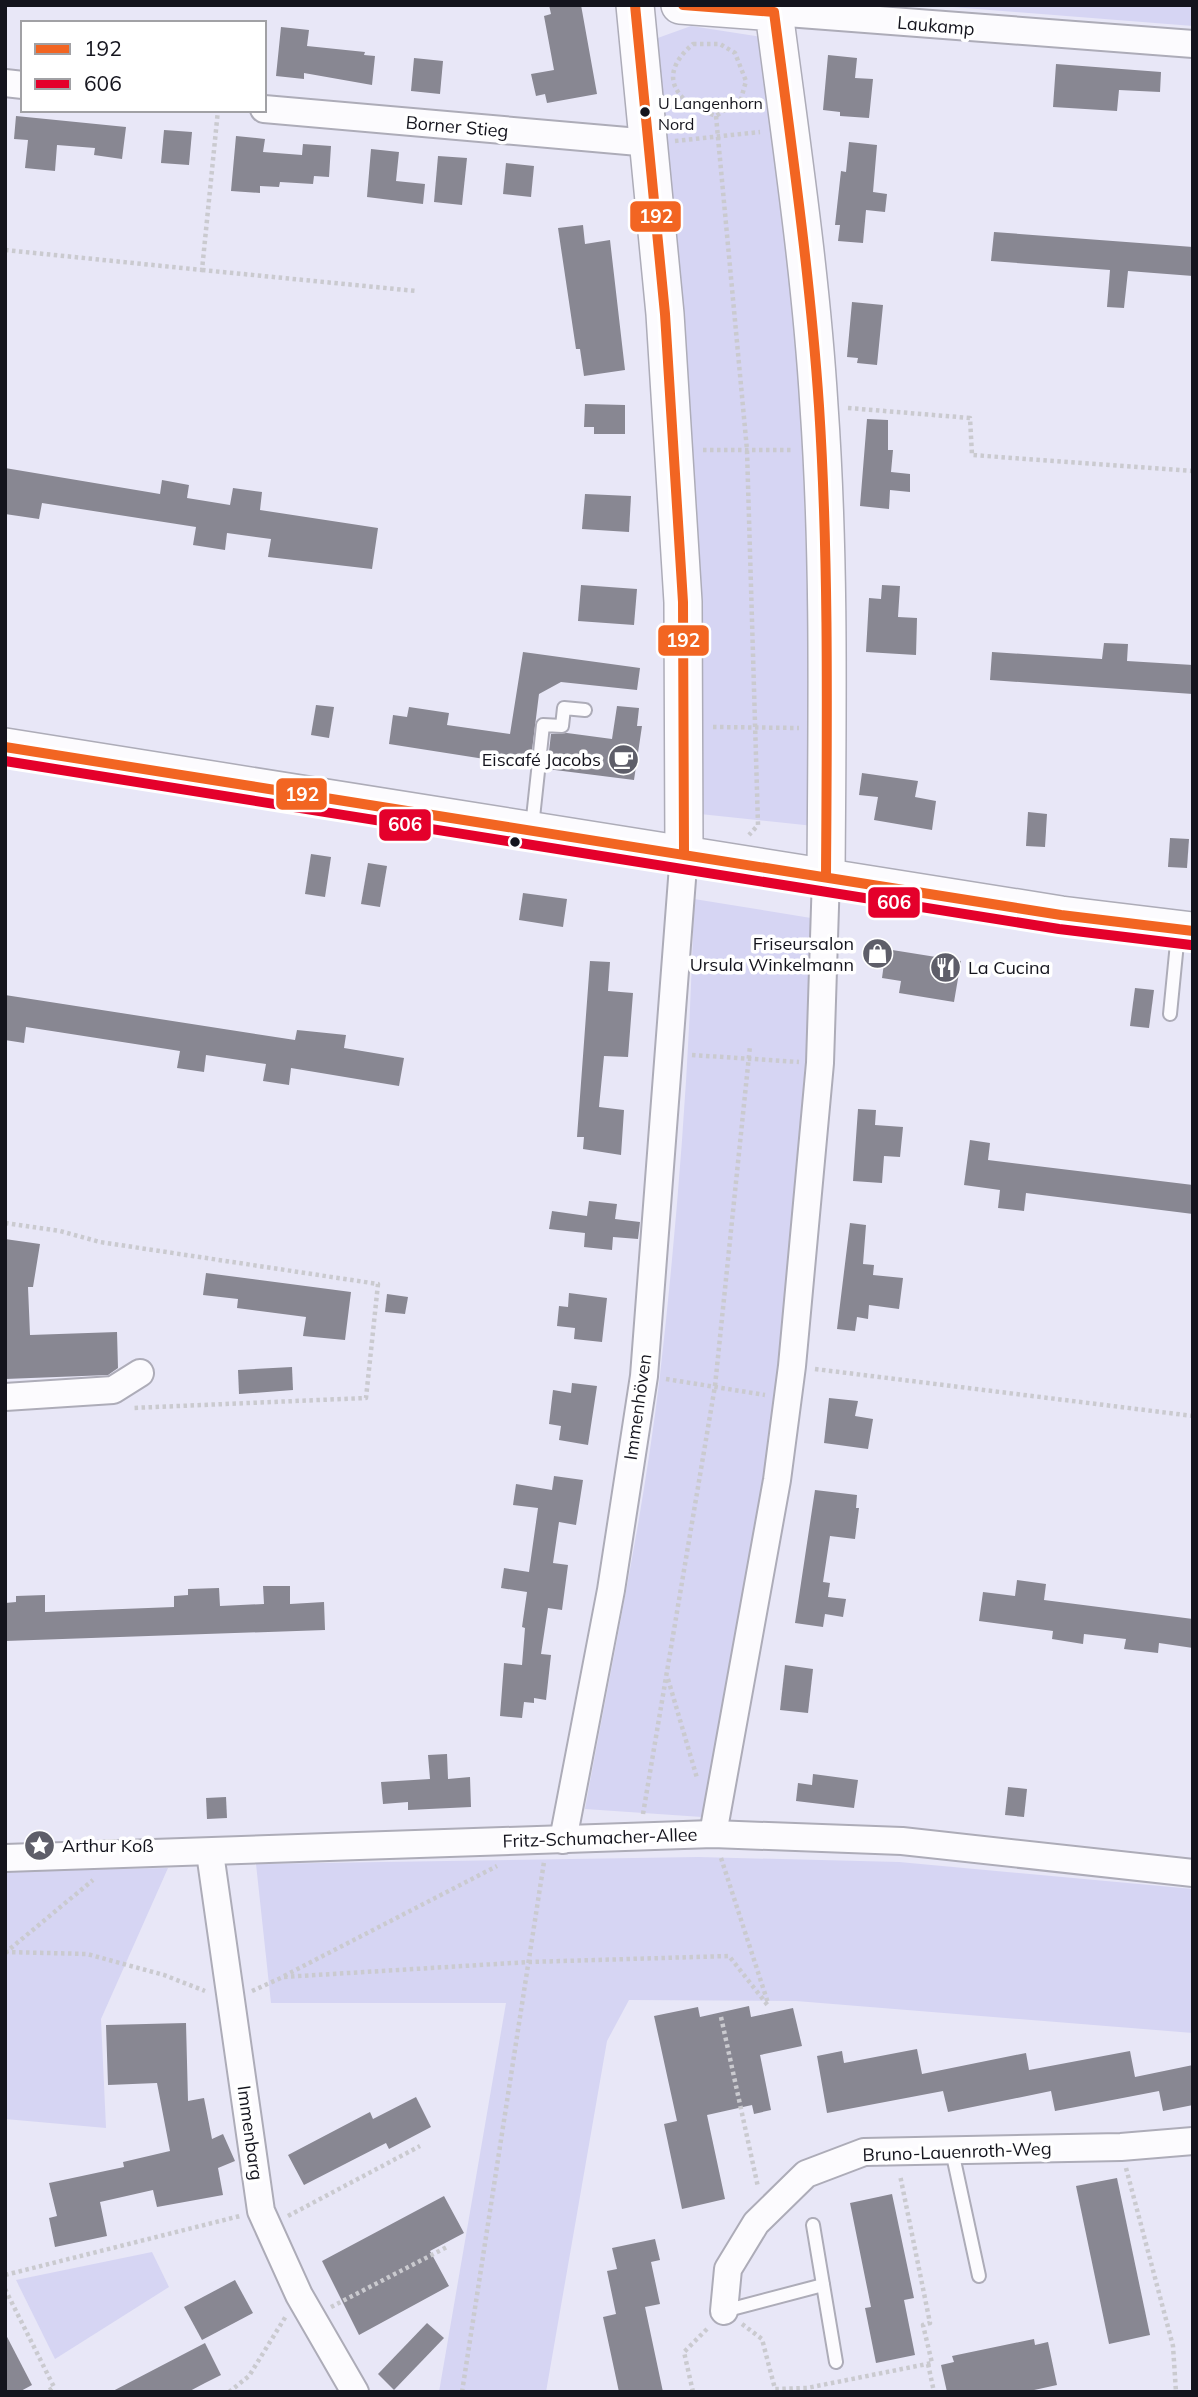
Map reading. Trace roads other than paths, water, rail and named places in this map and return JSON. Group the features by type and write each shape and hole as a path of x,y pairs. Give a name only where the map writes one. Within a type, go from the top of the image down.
{"street":[{"name":"Immenhöven","path":"555,1840 611,1590 644,1376 671,1054 684,853 683,603 650,143 635,5"},
{"name":"Laukamp","path":"680,5 1193,44"},
{"path":"712,1831 777,1480 792,1366 820,1063 827,729 820,406 774,12"},
{"name":"Borner Stieg","path":"266,109 650,143"},
{"path":"5,747 1061,915 1185,930"},
{"path":"5,1396 113,1390 140,1373"},
{"name":"Fritz-Schumacher-Allee","path":"5,1858 639,1837 712,1831 902,1841 1193,1873"},
{"name":"Immenbarg","path":"211,1853 265,2219 305,2306 355,2392"},
{"name":"Bruno-Lauenroth-Weg","path":"724,2311 728,2269 756,2223 806,2174 864,2152 1121,2147 1193,2141"}],"lane":[{"path":"531,831 543,725 562,726 564,708 585,710"},
{"path":"1170,1014 1185,930"},
{"path":"953,2151 979,2276"},
{"path":"813,2225 836,2362"},
{"path":"724,2311 823,2285"}],"place":[{"name":"U Langenhorn Nord","path":"645,112"},
{"name":"Eiscafé Jacobs","path":"624,760"},
{"name":"Friseursalon Ursula Winkelmann","path":"877,954"},
{"name":"La Cucina","path":"945,968"},
{"name":"Arthur Koß","path":"39,1846"}]}
